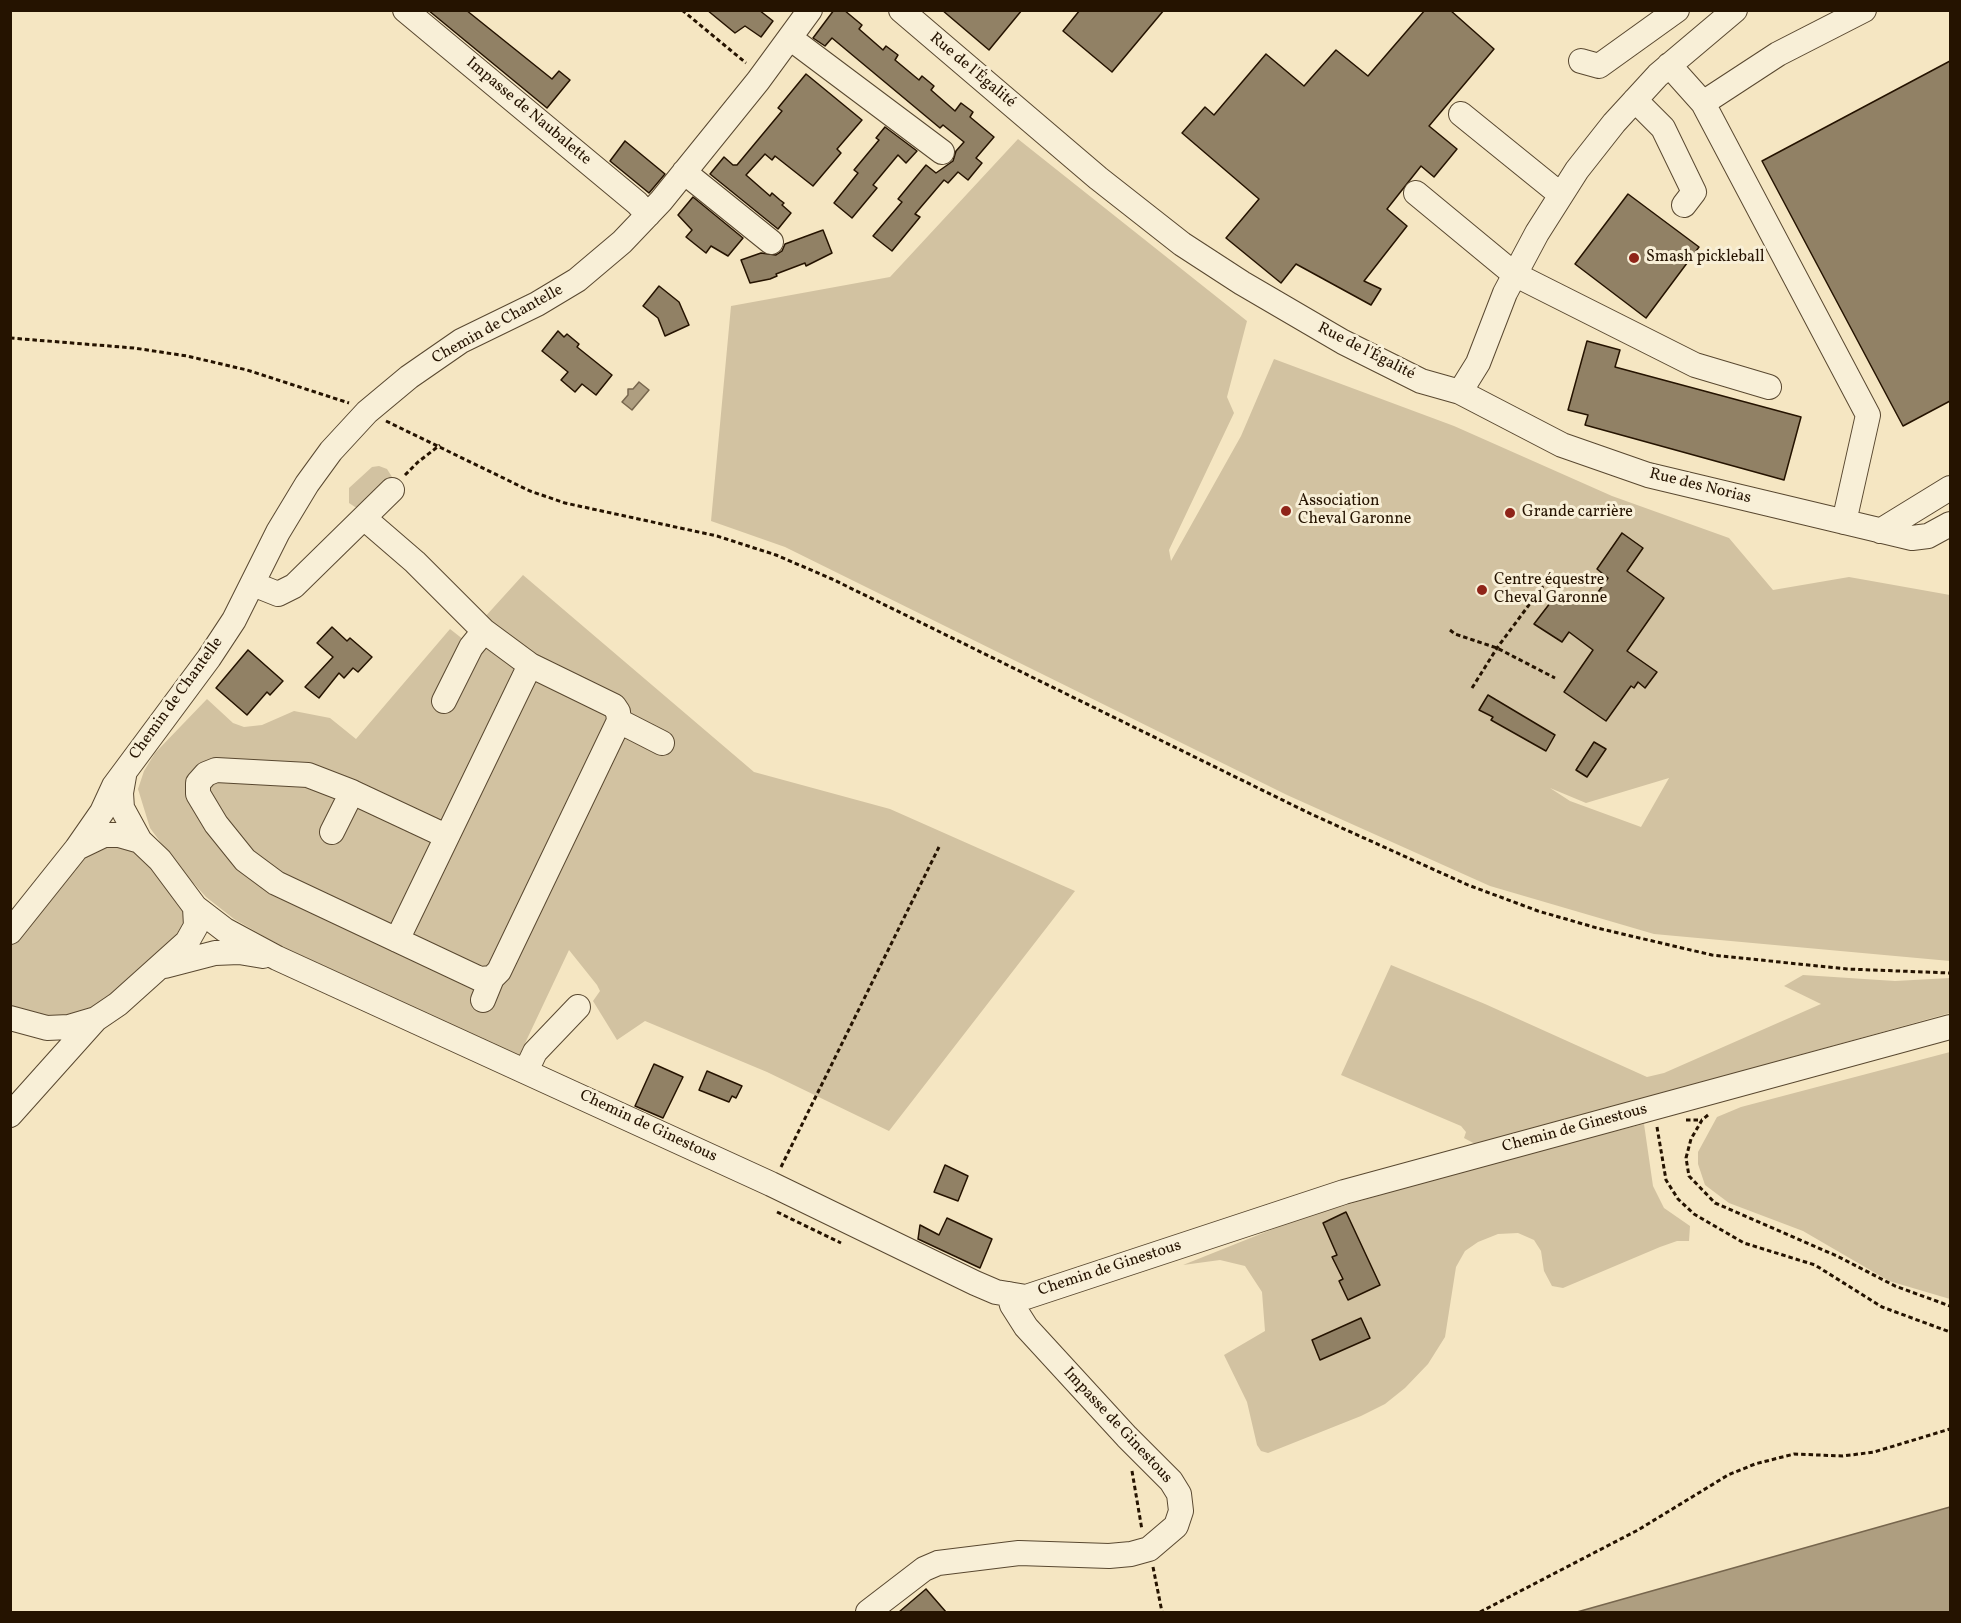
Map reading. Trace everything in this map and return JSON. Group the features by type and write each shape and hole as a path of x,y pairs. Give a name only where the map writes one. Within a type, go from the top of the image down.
{"street":[{"name":"Impasse de Naubalette","path":"405,10 637,203 648,215"},
{"name":"Chemin de Chantelle","path":"77,849 125,771 209,658 253,584 278,532 307,484 332,451 368,412 409,376 461,341 537,304 577,280 622,242 648,215 762,76 810,10"},
{"name":"Rue de l'Égalité","path":"901,10 1098,178 1182,244 1242,284 1343,342 1421,381 1460,392"},
{"path":"1581,61 1599,66 1677,10"},
{"path":"1460,392 1478,363 1504,293 1514,274 1561,195 1585,160 1635,100 1669,65 1735,10"},
{"path":"1703,103 1778,54 1864,10"},
{"path":"790,38 942,152"},
{"path":"1669,65 1703,103 1868,415 1844,522"},
{"path":"1635,100 1663,128 1694,192 1684,205"},
{"path":"1461,114 1561,195"},
{"path":"684,172 771,242"},
{"path":"1416,193 1514,274 1695,365 1769,387"},
{"name":"Rue des Norias","path":"1460,392 1562,445 1648,475 1912,538 1928,536 1950,524"},
{"path":"1880,531 1950,488"},
{"path":"253,584 278,594 294,586 392,490"},
{"path":"364,518 415,562 484,631 530,665 614,706 618,712 619,721 483,1000"},
{"path":"444,701 471,647 484,631"},
{"path":"397,940 530,665"},
{"path":"619,721 662,743"},
{"path":"446,836 352,792 308,776 229,769 206,774 198,783 198,794 216,824 245,860 276,883 480,979 492,978"},
{"name":"Chemin de Chantelle","path":"125,771 121,794 122,808 140,841"},
{"path":"332,832 352,792"},
{"path":"10,932 77,849 104,835 119,835 140,841"},
{"name":"Chemin de Ginestous","path":"140,841 160,860 195,908 225,930 278,958 526,1071 769,1195 975,1283 1026,1297 1344,1192 1950,1027"},
{"name":"Chemin de Ginestous","path":"10,1018 47,1028 69,1027 96,1019 118,1004 187,942 196,926 195,908"},
{"name":"Chemin de Ginestous","path":"160,968 215,953 239,952 278,958"},
{"path":"526,1071 535,1052 578,1007"},
{"path":"10,1114 96,1019"},
{"path":"47,1028 55,1038 58,1059"},
{"name":"Impasse de Ginestous","path":"1009,1294 1012,1305 1026,1327 1127,1437 1171,1480 1179,1494 1181,1511 1176,1526 1149,1549"},
{"path":"868,1612 924,1569 938,1563 1019,1553 1109,1556 1149,1549"}],"path":[{"path":"682,10 762,76"},
{"path":"10,338 134,348 187,356 293,383 358,409"},
{"path":"377,416 530,491 565,503 717,536 776,555 842,584 1311,814 1468,885 1538,910 1597,928 1712,955 1847,969 1950,973"},
{"path":"392,490 418,462 440,445"},
{"path":"1472,688 1497,648 1543,586"},
{"path":"1450,630 1455,634 1497,648 1555,678"},
{"path":"850,1247 769,1195 939,847"},
{"path":"1715,1110 1702,1120 1691,1139 1686,1158 1689,1176 1715,1203 1837,1256 1895,1286 1950,1306"},
{"path":"1656,1124 1666,1180 1678,1199 1694,1214 1744,1243 1815,1265 1882,1307 1950,1332"},
{"path":"1479,1612 1638,1530 1728,1475 1755,1464 1794,1454 1843,1456 1874,1452 1950,1429"},
{"path":"1131,1466 1138,1514 1149,1549 1162,1612"}],"shaded area":[{"path":"1018,139 1247,321 1227,397 1234,413 1169,550 1171,561 1241,436 1274,359 1454,426 1612,496 1729,538 1773,590 1849,577 1950,595 1950,961 1654,934 1490,886 1287,795 785,547 711,521 731,306 890,277","holes":["1669,778 1641,827 1570,801 1550,788 1586,803"]},
{"path":"639,382 649,390 632,410 622,402 628,395 628,389 633,389"},
{"path":"379,466 387,469 394,480 363,508 349,503 349,488 372,467"},
{"path":"523,575 754,772 890,809 1075,891 889,1131 767,1072 645,1021 617,1040 593,1001 600,991 597,985 569,950 519,1056 279,945 234,919 206,897 178,866 150,828 138,789 144,771 155,753 207,699 233,723 244,727 262,725 294,711 330,718 356,739 450,629 464,640"},
{"path":"104,843 136,847 176,888 189,925 117,1000 63,1021 11,1011 11,940 78,855"},
{"path":"1391,965 1485,1004 1647,1077 1664,1073 1821,1004 1784,986 1803,975 1895,981 1950,978 1950,1013 1477,1145 1464,1138 1466,1132 1461,1126 1341,1075"},
{"path":"1950,1052 1950,1299 1889,1281 1803,1231 1729,1203 1705,1185 1698,1164 1698,1152 1717,1117 1741,1107"},
{"path":"1644,1124 1653,1186 1664,1208 1690,1226 1689,1241 1677,1241 1660,1247 1563,1288 1552,1286 1544,1271 1541,1251 1534,1240 1518,1233 1498,1234 1478,1242 1465,1251 1456,1267 1445,1337 1428,1364 1405,1388 1385,1404 1361,1416 1268,1453 1261,1451 1257,1445 1247,1402 1224,1355 1265,1331 1262,1292 1245,1266 1220,1260 1183,1265 1298,1219 1512,1157"},
{"path":"1950,1507 1950,1612 1577,1612"}],"building":[{"path":"428,10 466,10 552,79 559,71 570,80 547,108"},
{"path":"707,10 759,10 773,21 761,37 745,26 735,33"},
{"path":"834,10 844,10 862,25 859,29 883,50 886,46 898,55 895,60 919,80 922,76 934,86 931,90 955,111 961,103 973,112 970,117 994,137 976,158 982,163 968,180 958,172 948,183 944,180 915,214 920,217 892,251 873,236 902,202 898,199 926,165 936,173 953,161 956,151 964,142 943,125 940,128 832,38 825,46 813,38"},
{"path":"942,10 1022,10 989,50"},
{"path":"1080,10 1164,10 1112,72 1063,31"},
{"path":"1425,10 1450,10 1494,49 1429,126 1457,149 1434,177 1421,166 1387,209 1407,226 1364,281 1381,289 1371,305 1296,264 1281,283 1226,238 1259,199 1182,133 1205,107 1214,115 1266,54 1304,86 1336,50 1368,76"},
{"path":"1950,61 1950,401 1903,426 1762,161"},
{"path":"806,74 862,120 837,149 841,153 813,186 775,156 772,160 765,154 746,175 770,196 772,193 784,203 782,205 791,213 778,229 710,174 724,157 733,165 737,165 782,111 778,108"},
{"path":"885,127 917,151 906,163 898,155 873,185 877,188 852,218 834,203 858,173 854,170 879,140 876,138"},
{"path":"625,141 665,174 649,193 610,161"},
{"path":"1628,194 1699,247 1646,318 1575,264"},
{"path":"693,197 743,238 728,256 711,246 706,253 686,237 692,230 678,215"},
{"path":"823,230 832,253 806,266 805,263 776,274 777,276 770,279 750,283 741,260 761,253 776,255 782,251 785,244"},
{"path":"659,286 679,302 689,325 665,336 658,318 643,306"},
{"path":"558,331 564,337 567,334 579,344 577,347 612,375 596,395 582,384 575,392 561,380 568,372 542,351"},
{"path":"1587,341 1620,350 1615,367 1801,417 1784,480 1585,425 1588,415 1568,410"},
{"path":"1622,533 1643,548 1627,571 1664,598 1627,651 1657,672 1645,688 1638,682 1634,688 1631,686 1606,721 1564,692 1593,650 1569,632 1562,642 1534,624 1557,594 1570,603 1578,592 1591,602 1608,578 1597,569"},
{"path":"332,627 347,641 350,638 372,657 358,672 353,668 344,678 339,673 319,698 305,687 333,657 317,643"},
{"path":"248,650 283,681 270,695 267,692 247,715 216,688"},
{"path":"1488,695 1555,735 1546,751 1491,720 1493,717 1479,710"},
{"path":"1594,742 1606,749 1587,777 1576,770"},
{"path":"654,1064 683,1077 663,1118 635,1106"},
{"path":"707,1071 742,1086 736,1098 732,1096 729,1102 699,1090"},
{"path":"945,1165 968,1176 958,1201 934,1192"},
{"path":"1346,1212 1380,1285 1348,1300 1339,1281 1343,1279 1332,1257 1337,1255 1323,1223"},
{"path":"947,1218 992,1239 980,1268 918,1239 920,1225 939,1235"},
{"path":"1361,1318 1370,1338 1320,1360 1312,1340"},
{"path":"926,1589 946,1612 899,1612"}],"place":[{"name":"Smash pickleball","path":"1634,258"},
{"name":"Association Cheval Garonne","path":"1286,511"},
{"name":"Grande carrière","path":"1510,513"},
{"name":"Centre équestre Cheval Garonne","path":"1482,590"}]}
